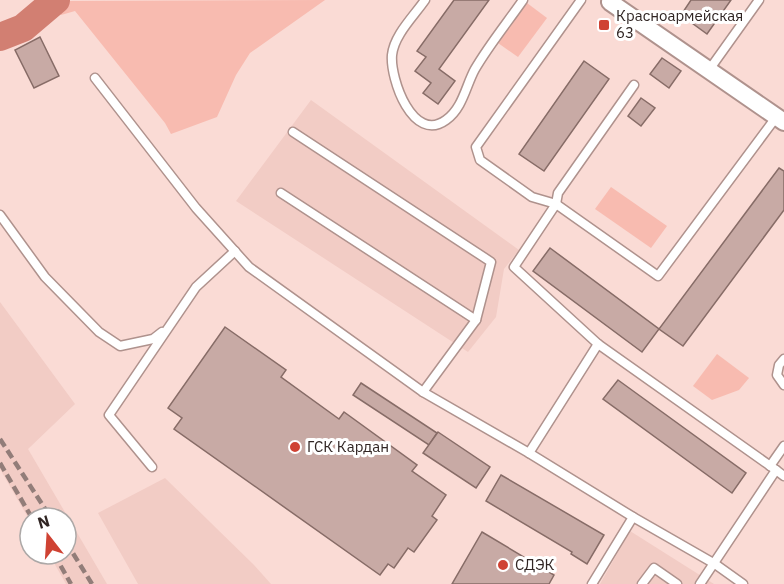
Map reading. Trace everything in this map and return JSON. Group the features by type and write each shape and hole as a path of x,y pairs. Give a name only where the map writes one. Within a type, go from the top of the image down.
{"street":[{"path":"609,1 781,119"}],"lane":[{"path":"425,0 397,40 392,54 397,89 415,117 425,124 436,125 447,120 466,93 474,70 523,0"},
{"path":"581,0 476,147 480,160 532,197 556,204 658,276 781,119"},
{"path":"709,70 759,0"},
{"path":"95,78 196,208 249,267 423,392 715,564 743,584"},
{"path":"634,85 558,193 556,204 514,267 598,344 784,476"},
{"path":"293,132 491,262 476,320 423,392"},
{"path":"281,193 476,320"},
{"path":"0,215 45,278 99,332 120,346 153,339 170,326"},
{"path":"152,467 109,415 196,287 235,251"},
{"path":"529,453 598,344"},
{"path":"784,359 779,365 777,375 784,385"},
{"path":"700,584 715,564 784,446"},
{"path":"592,584 633,517"},
{"path":"642,584 654,568 677,584"}],"shaded area":[{"path":"54,0 325,0 250,53 236,75 217,117 171,134 165,123 75,11 61,15"},
{"path":"527,3 547,18 518,57 498,43"},
{"path":"311,100 519,250 504,269 496,317 468,352 236,201"},
{"path":"611,187 667,226 651,248 595,209"},
{"path":"0,302 75,404 28,449 61,506 21,506 0,469"},
{"path":"717,354 749,378 739,390 712,400 693,386"},
{"path":"165,478 271,584 138,584 98,513"},
{"path":"630,531 714,584 600,584"},
{"path":"78,534 107,584 66,584 56,566 78,566"}],"building":[{"path":"454,0 489,0 439,69 455,81 438,104 423,93 431,83 415,71 426,57 417,51"},
{"path":"691,0 731,0 707,34 681,15"},
{"path":"40,37 59,76 34,88 15,50"},
{"path":"662,58 681,71 669,88 650,74"},
{"path":"584,61 609,79 544,171 519,154"},
{"path":"641,98 655,108 641,126 628,116"},
{"path":"779,168 784,171 784,210 683,346 659,329"},
{"path":"550,248 659,329 642,352 533,271"},
{"name":"ГСК Кардан","path":"225,327 286,370 281,377 339,419 344,412 417,465 412,471 446,495 432,516 437,520 414,552 408,548 394,568 388,564 380,575 174,429 182,418 168,408"},
{"path":"618,380 746,473 732,493 603,399"},
{"path":"361,383 437,433 429,445 353,395"},
{"path":"438,432 490,467 476,488 423,453"},
{"path":"501,475 604,535 587,564 571,554 572,552 486,501"},
{"path":"482,532 554,575 549,584 452,584"}],"waterway":[{"path":"0,37 23,28 56,0"}],"railway":[{"path":"0,439 43,506"},
{"path":"0,463 25,506"},
{"path":"78,561 92,584"},
{"path":"61,566 71,584"}],"place":[{"name":"Красноармейская 63","path":"604,25"},
{"name":"ГСК Кардан","path":"295,447"},
{"name":"СДЭК","path":"503,565"}]}
